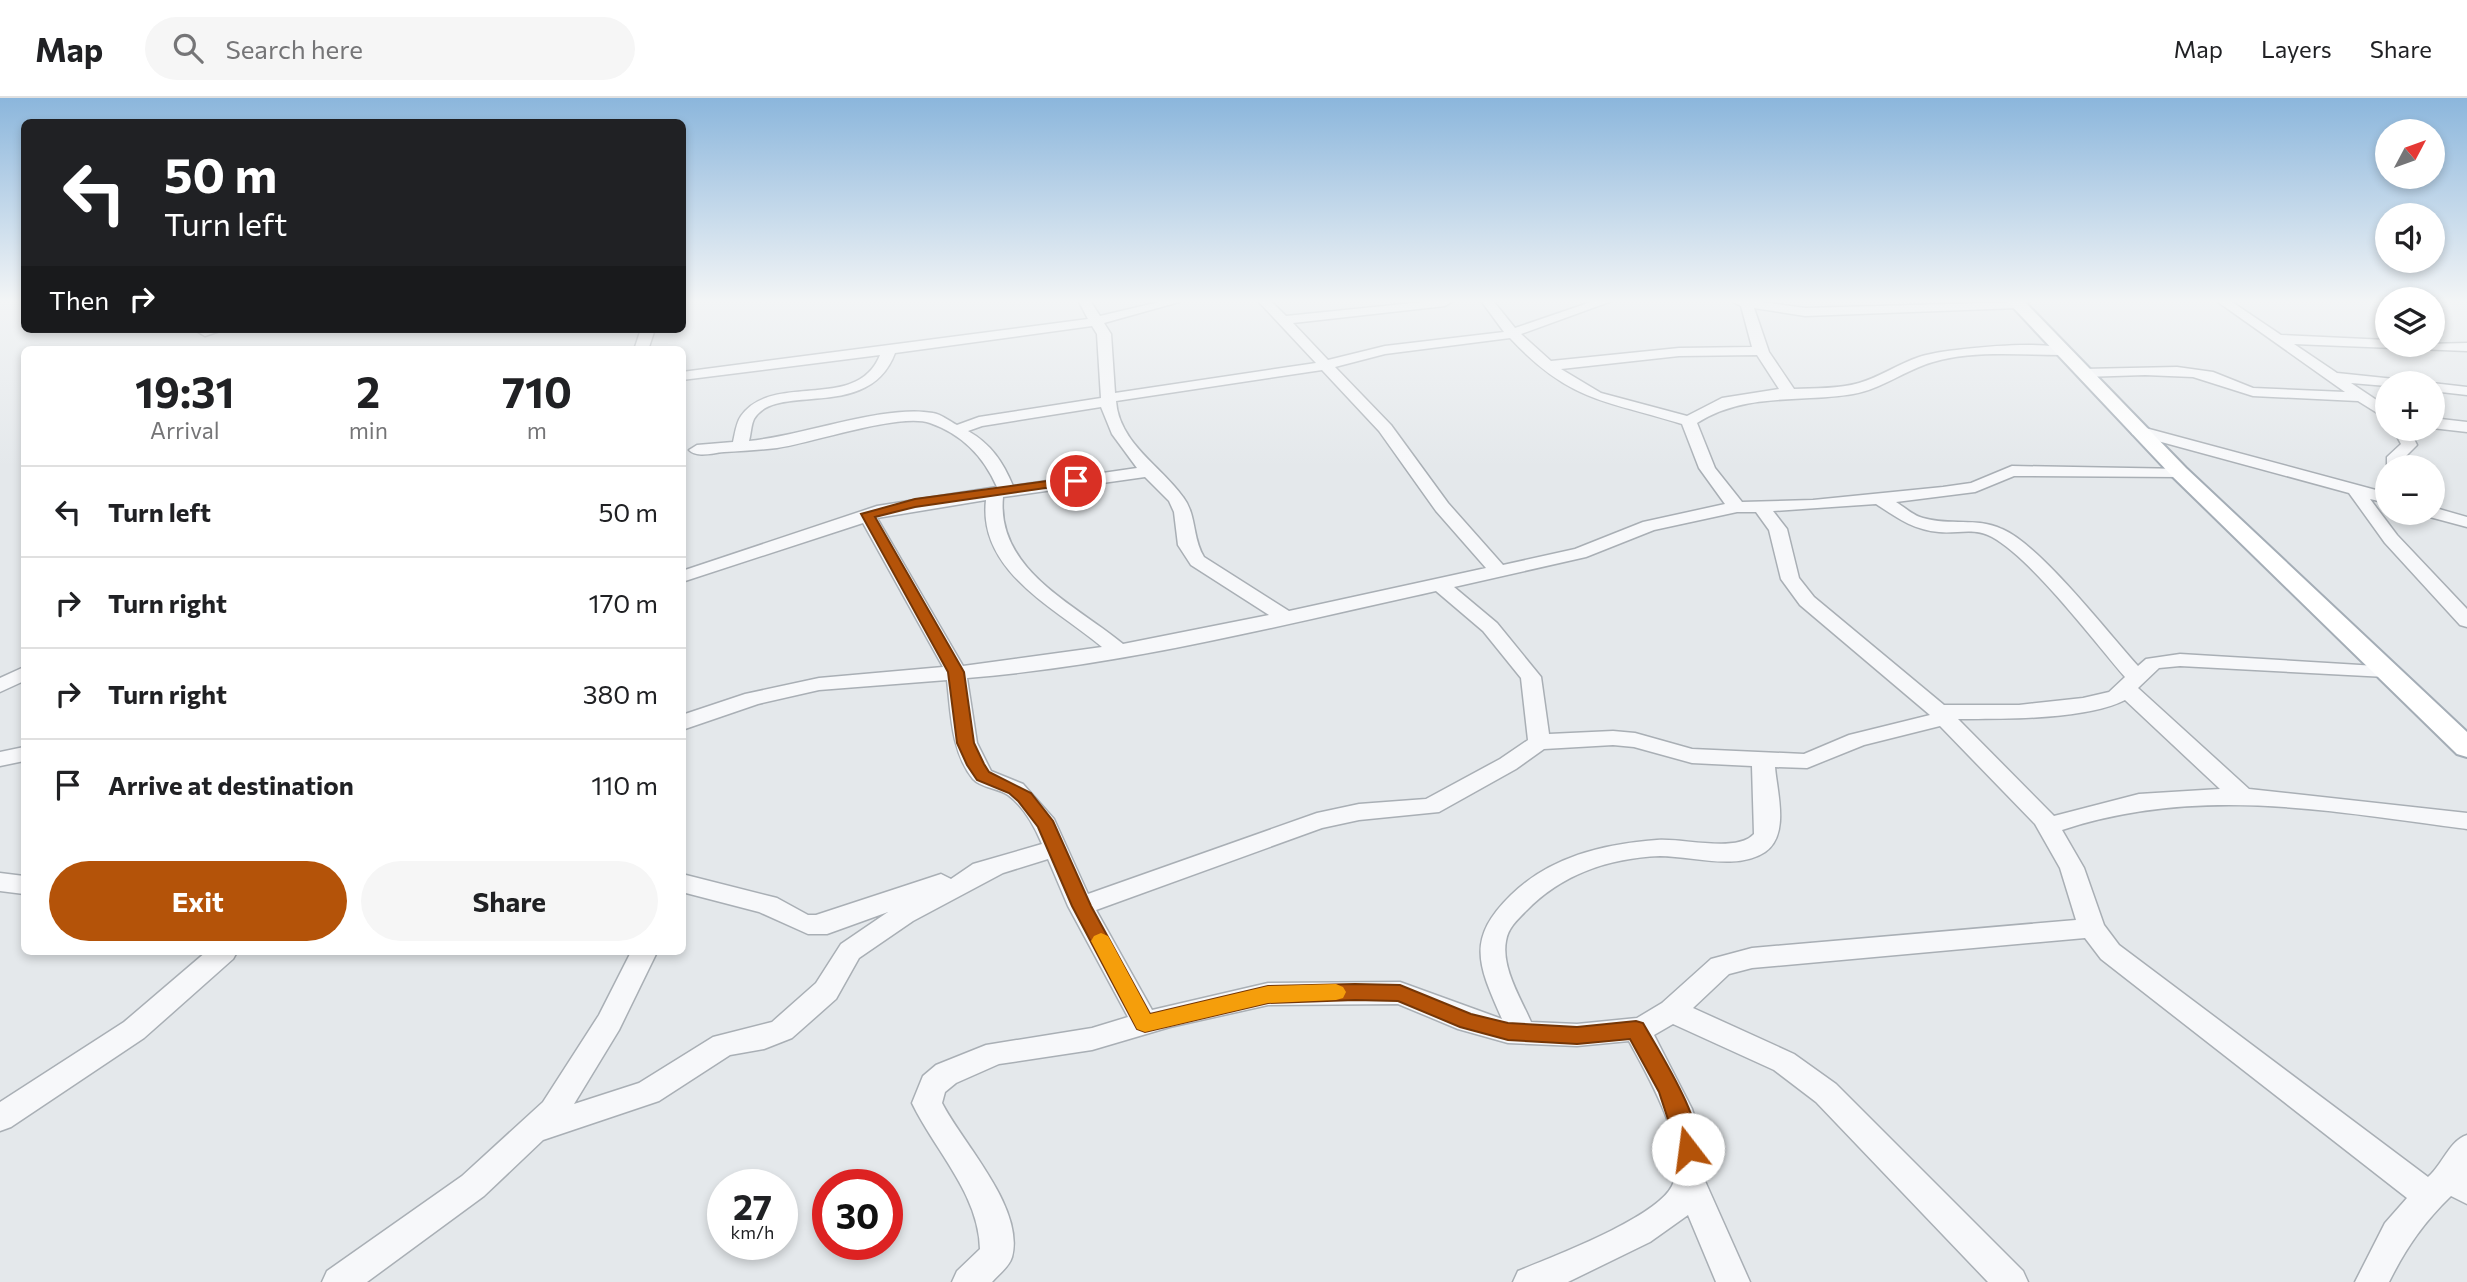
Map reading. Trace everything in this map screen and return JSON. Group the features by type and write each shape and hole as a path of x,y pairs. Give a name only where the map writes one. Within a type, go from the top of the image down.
{"main road":[{"path":"2067,357 2179,472 2467,748"}],"street":[{"path":"686,375 828,357"},
{"path":"740,448 746,419 756,408 868,382 883,370 887,357"},
{"path":"1105,357 1109,412 1120,434 1149,471 1176,499 1183,512 1187,545 1197,561 1286,618"},
{"path":"1320,357 1385,428 1442,507 1499,572"},
{"path":"958,430 979,422 1206,386 1328,365 1357,357"},
{"path":"1540,357 1575,385 1598,397 1689,421"},
{"path":"1549,366 1630,357"},
{"path":"1763,357 1790,393"},
{"path":"1689,421 1707,408 1731,399 1854,389 1933,357"},
{"path":"2305,357 2375,405"},
{"path":"2082,373 2196,373 2216,377 2243,390 2365,397"},
{"path":"2334,377 2375,381"},
{"path":"2445,388 2467,391"},
{"path":"2310,408 2321,404 2330,395"},
{"path":"697,450 740,448 910,415 931,417 976,442 995,463 1000,491 994,526 1015,564 1063,611 1119,651"},
{"path":"1689,421 1698,454 1712,478 1778,529 1790,579 1807,601 1942,715 2048,826 2072,869 2092,928 2110,952 2449,1188"},
{"path":"2445,424 2467,427"},
{"path":"2138,430 2375,494"},
{"path":"2397,455 2409,445 2407,441"},
{"path":"686,576 867,514 915,503 1149,471"},
{"path":"686,722 752,699 819,684 1011,668 1119,651 1286,618 1601,547 1648,526 1749,507 1880,499 1975,487 2012,471 2179,472"},
{"path":"2354,488 2391,539 2467,621"},
{"path":"1880,499 1914,522 1940,527 1981,526 1998,533 2033,561 2132,684 2244,798"},
{"path":"867,514 956,672 966,743 976,765 983,776 1015,789 1046,825 1082,906 1145,1023"},
{"path":"2445,516 2467,522"},
{"path":"1440,584 1490,627 1531,677 1539,742"},
{"path":"1082,906 1317,821 1359,812 1432,806 1508,764 1539,742 1614,738 1635,740 1692,756 1807,761 1857,740 1942,715 2019,712 2116,697 2153,663 2180,660 2386,671"},
{"path":"0,686 21,675"},
{"path":"0,759 21,755"},
{"path":"1522,1032 1497,979 1492,943 1501,920 1531,890 1559,871 1604,855 1659,848 1742,852 1756,846 1766,836 1768,824 1763,760"},
{"path":"2048,826 2102,808 2153,799 2244,798 2301,801 2467,821"},
{"path":"686,884 774,907 797,923 810,927 827,924 1057,848"},
{"path":"537,1129 649,1092 723,1045 764,1038 782,1030 826,991 850,951 904,914 994,867"},
{"path":"0,882 21,886"},
{"path":"969,1282 996,1255 998,1232 989,1206 955,1147 934,1121 927,1103 933,1085 968,1063 996,1053 1092,1039 1145,1023 1268,995 1400,993 1468,1021 1522,1032 1577,1035 1636,1030 1672,1011 1720,966 1752,958 1862,946 2092,928"},
{"path":"0,1118 134,1030 220,955"},
{"path":"339,1282 473,1186 554,1111 609,1022 642,955"},
{"path":"1672,1011 1784,1062 1826,1093 2011,1282"},
{"path":"1530,1282 1584,1259 1662,1217 1686,1194 1691,1168 1684,1129 1669,1090 1636,1030"},
{"path":"2372,1282 2396,1234 2449,1188 2467,1149"},
{"path":"1689,1180 1733,1282"}],"slow traffic":[{"path":"1101,941 1126,983 1145,1023 1268,995 1336,992"}],"route":[{"path":"1076,481 915,503 867,514 956,672 966,743 976,765 983,776 1015,789 1046,825 1082,906 1126,983 1145,1023 1268,995 1355,992 1400,993 1468,1021 1508,1032 1577,1035 1636,1030 1669,1090 1684,1129 1688,1149"}]}
